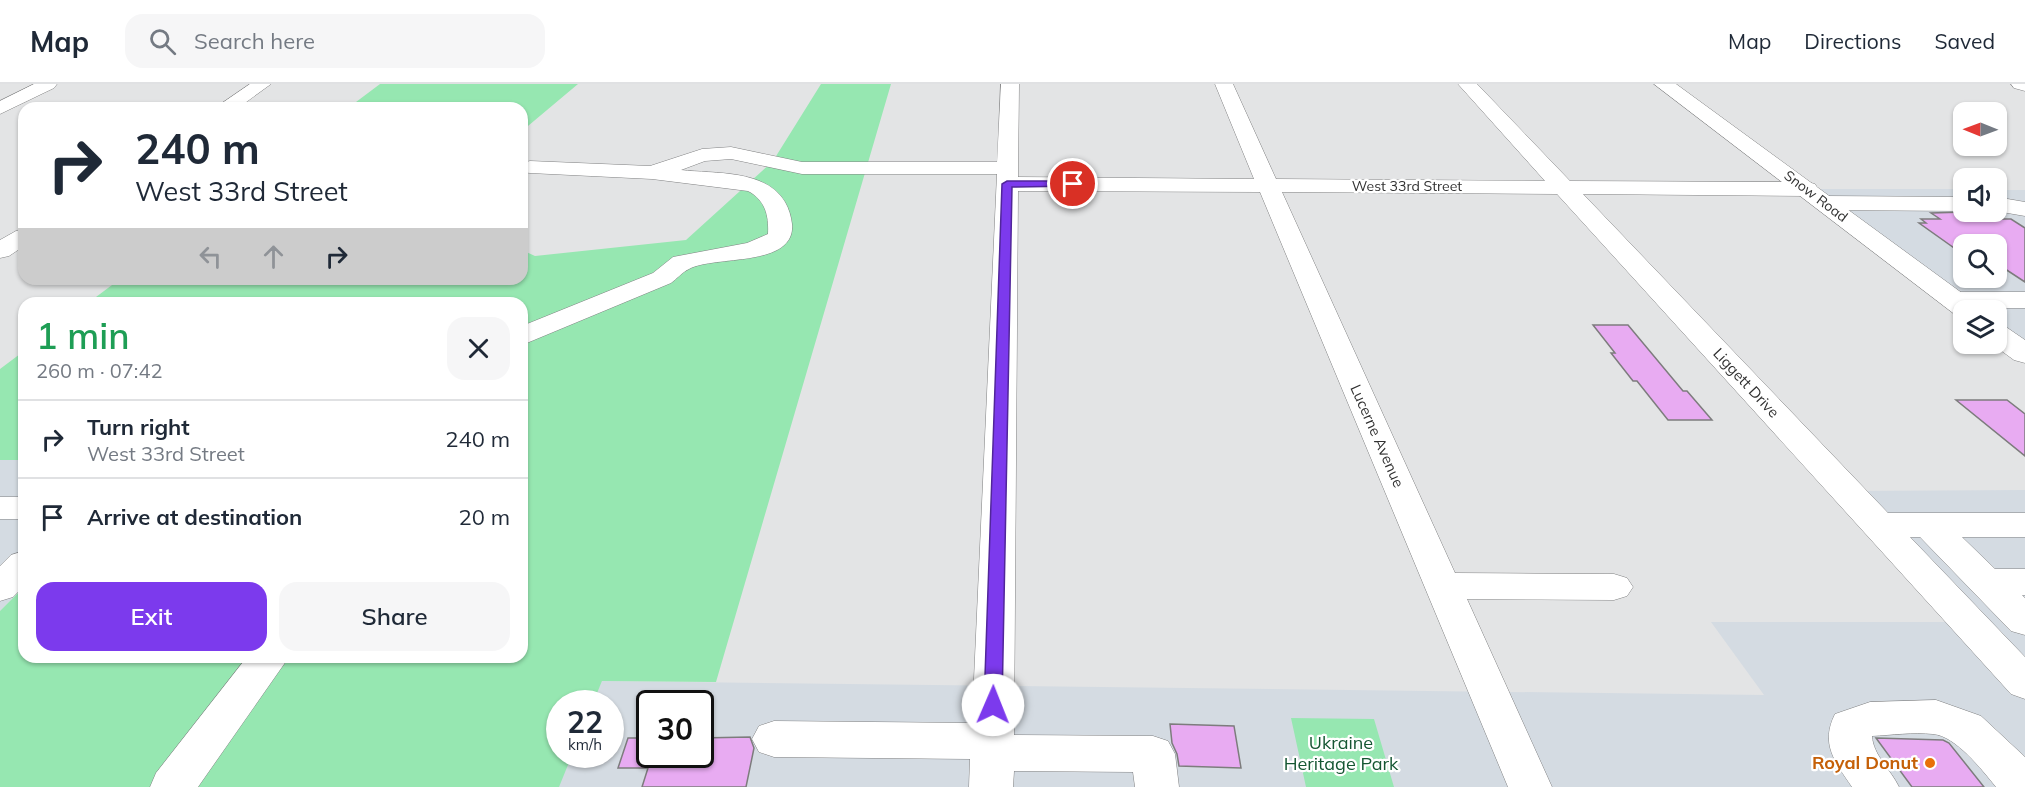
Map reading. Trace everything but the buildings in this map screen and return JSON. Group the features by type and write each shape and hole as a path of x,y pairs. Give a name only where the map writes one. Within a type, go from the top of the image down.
{"main road":[{"name":"Snow Road","path":"1664,84 1953,300"},
{"path":"2007,341 2025,354"}],"street":[{"path":"0,108 48,84"},
{"path":"234,102 262,84"},
{"path":"992,760 1010,84"},
{"name":"Lucerne Avenue","path":"1224,84 1530,787"},
{"name":"Liggett Drive","path":"1467,84 1878,525 2007,646 2025,683"},
{"path":"2020,84 2025,86"},
{"name":"West 33rd Street","path":"652,173 702,155 731,153 810,168 1267,186 1807,189"},
{"path":"528,334 559,319 662,278 682,262 751,250 770,244 780,237 782,220 777,204 765,190 735,182 652,173 530,167"},
{"path":"1826,203 1953,204"},
{"path":"2007,206 2025,209"},
{"path":"0,251 18,240"},
{"path":"2007,301 2025,300"},
{"path":"0,508 18,508"},
{"path":"1878,525 2025,525"},
{"path":"1929,525 2025,621"},
{"path":"0,588 18,570"},
{"path":"1985,582 2025,582"},
{"path":"1443,586 1614,587"},
{"path":"172,787 265,663"},
{"path":"1877,787 1851,750 1850,726 1870,719 1936,717 1966,728 1998,757 2024,787"},
{"path":"774,740 992,760 1153,754 1157,787"}],"shaded area":[{"path":"1807,189 1953,189 1953,222 2007,222 2007,190 2025,190 2025,354 2007,340 2007,300 1954,300"},
{"path":"0,460 18,460 18,593 0,611"},
{"path":"2025,490 2025,787 558,787 566,768 624,768 624,690 598,690 602,681 1764,695 1711,622 1968,622 1846,491"}],"green space":[{"path":"380,84 578,84 528,126 528,102 356,102"},
{"path":"821,84 891,84 716,682 602,681 598,690 546,690 546,768 567,768 559,787 0,787 0,611 18,593 18,663 528,663 528,297 96,297 112,285 528,285 528,253 535,256 686,240 773,161"},
{"path":"18,356 18,460 0,460 0,369"},
{"name":"Ukraine Heritage Park","path":"1291,718 1374,719 1394,787 1306,787"}],"place":[{"name":"Royal Donut","path":"1930,763"}],"route":[{"path":"993,705 1007,184 1073,184"}]}
